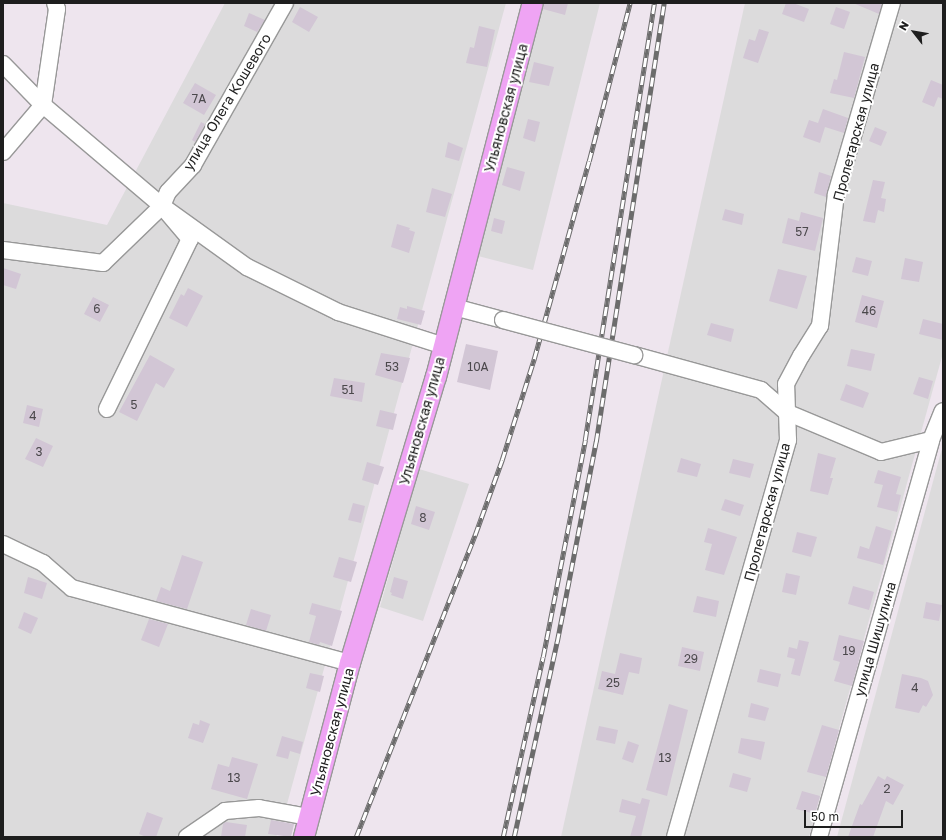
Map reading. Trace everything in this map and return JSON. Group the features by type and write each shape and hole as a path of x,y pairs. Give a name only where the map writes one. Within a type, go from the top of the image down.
{"main road":[{"name":"Ульяновская улица","path":"304,837 350,662 444,346 533,3"}],"street":[{"name":"улица Олега Кошевого","path":"3,250 103,263 162,206 168,192 193,165 285,3"},
{"name":"Пролетарская улица","path":"675,837 788,440 786,384 801,356 820,326 836,194 892,3"},
{"path":"3,152 43,104 58,5"},
{"path":"3,64 43,104 162,206 247,267 338,312 444,346"},
{"path":"107,409 190,239 162,206"},
{"path":"454,307 761,390 786,412 881,452 931,440"},
{"name":"улица Шишулина","path":"819,837 931,440 943,411"},
{"path":"3,544 43,563 72,588 350,662"},
{"path":"187,837 225,811 259,808 309,817"}],"shaded area":[{"path":"225,3 506,3 281,826 276,837 3,837 3,203 107,225"},
{"path":"540,3 600,3 533,270 478,256"},
{"path":"745,3 943,3 943,353 809,837 561,837"},
{"path":"943,447 943,837 837,837 941,452"},
{"path":"419,469 469,484 423,621 380,607"}],"building":[{"path":"544,3 568,3 565,15 543,9"},
{"path":"786,3 793,3 809,9 804,22 782,14"},
{"path":"853,3 882,3 879,14"},
{"path":"300,7 318,17 309,32 292,22"},
{"path":"836,7 850,12 844,29 830,24"},
{"path":"249,13 265,20 257,32 244,26"},
{"path":"479,26 495,30 487,67 466,63 470,47 474,48"},
{"path":"759,29 769,32 758,63 743,58 749,39 755,41"},
{"path":"844,52 865,57 854,98 830,93 834,79 837,80"},
{"path":"534,62 554,67 549,86 529,82"},
{"path":"931,80 943,85 943,99 938,97 934,107 922,102"},
{"path":"195,83 216,95 204,115 183,103"},
{"path":"823,109 848,118 844,133 825,127 820,143 803,137 809,120 818,123"},
{"path":"528,119 540,122 535,142 523,138"},
{"path":"201,122 205,124 195,142 192,140"},
{"path":"875,127 887,132 881,146 869,141"},
{"path":"448,142 463,148 459,161 445,157"},
{"path":"507,167 525,172 520,191 502,185"},
{"path":"819,172 831,176 826,197 814,193"},
{"path":"873,180 885,182 881,198 886,199 884,212 878,210 875,223 863,221"},
{"path":"432,188 452,194 445,217 426,212"},
{"path":"725,209 744,214 742,225 722,220"},
{"path":"801,212 823,218 815,251 782,243 788,218 799,221"},
{"path":"494,218 505,221 502,234 491,231"},
{"path":"397,224 410,228 409,230 415,232 409,253 391,247"},
{"path":"856,257 872,261 868,276 852,272"},
{"path":"905,258 923,262 919,282 901,279"},
{"path":"3,268 21,274 16,289 3,285"},
{"path":"778,269 807,276 797,309 769,301"},
{"path":"188,288 203,296 187,327 169,318 181,294 184,296"},
{"path":"862,295 884,301 877,328 855,322"},
{"path":"93,297 109,305 100,322 84,314"},
{"path":"407,306 425,311 421,325 397,319 400,307 407,309"},
{"path":"923,319 943,324 943,340 919,334"},
{"path":"711,323 734,329 731,342 707,335"},
{"path":"466,344 498,351 490,390 457,382"},
{"path":"851,349 875,354 871,371 847,366"},
{"path":"381,353 410,358 403,383 375,375"},
{"path":"150,355 175,369 164,388 156,383 137,421 119,412"},
{"path":"919,377 933,381 928,399 913,394"},
{"path":"334,378 365,383 362,402 330,396"},
{"path":"846,384 869,393 863,408 840,400"},
{"path":"27,405 43,409 39,427 23,423"},
{"path":"380,410 397,414 393,430 376,426"},
{"path":"36,438 53,446 43,467 25,459"},
{"path":"818,453 836,458 830,478 833,478 828,495 810,491"},
{"path":"681,458 701,464 697,477 677,472"},
{"path":"733,459 754,464 750,478 729,473"},
{"path":"367,462 384,467 378,485 362,480"},
{"path":"878,470 901,477 896,494 901,495 897,512 877,507 883,485 874,483"},
{"path":"725,499 744,505 740,516 721,510"},
{"path":"353,503 365,506 361,523 348,520"},
{"path":"416,506 435,512 429,530 411,524"},
{"path":"876,526 892,531 883,565 857,558 860,546 869,549"},
{"path":"708,528 737,537 724,575 705,570 712,544 704,542"},
{"path":"797,532 817,537 811,557 792,552"},
{"path":"182,555 203,562 187,609 156,601 161,587 170,591"},
{"path":"339,557 357,562 351,582 333,577"},
{"path":"786,573 800,576 796,595 782,592"},
{"path":"28,577 47,583 42,599 24,593"},
{"path":"394,577 408,581 403,599 391,595 392,593 390,592"},
{"path":"853,586 874,592 869,610 848,604"},
{"path":"697,596 719,601 716,617 693,612"},
{"path":"926,602 942,605 939,621 923,618"},
{"path":"312,603 342,611 332,646 320,642 319,645 309,642 316,616 309,614"},
{"path":"251,609 271,615 266,631 246,625"},
{"path":"24,612 38,618 31,634 18,628"},
{"path":"149,619 168,624 159,647 141,640"},
{"path":"839,635 864,641 852,686 834,681 840,662 833,660"},
{"path":"799,640 809,642 800,676 791,674 795,659 787,657 789,647 797,649"},
{"path":"682,647 704,652 700,671 678,666"},
{"path":"620,653 642,658 639,674 629,672 623,695 598,689 602,671 615,674"},
{"path":"760,669 781,674 778,687 757,682"},
{"path":"310,673 324,676 320,692 306,688"},
{"path":"902,674 928,681 933,695 926,707 923,705 919,713 895,708"},
{"path":"751,703 769,708 765,721 748,717"},
{"path":"669,704 688,710 667,796 646,790"},
{"path":"200,720 210,724 203,743 188,738 193,723 199,725"},
{"path":"822,725 839,730 826,777 807,772"},
{"path":"599,726 618,730 615,744 596,740"},
{"path":"282,736 303,742 300,754 290,751 288,759 276,756"},
{"path":"741,738 765,742 761,760 738,753"},
{"path":"628,741 639,745 633,763 622,759"},
{"path":"232,757 258,764 247,799 211,789 218,764 229,767"},
{"path":"733,773 751,778 747,792 729,787"},
{"path":"878,776 885,780 887,776 904,785 893,805 886,801 873,837 848,837 860,804 862,805"},
{"path":"802,791 820,796 815,814 796,809"},
{"path":"642,798 650,800 641,837 630,837 636,816 619,812 622,799 640,804"},
{"path":"147,812 163,818 156,837 146,837 139,834"},
{"path":"271,820 294,824 291,837 268,834"},
{"path":"226,822 247,825 245,837 221,837 223,824"}],"railway":[{"path":"356,837 475,535 502,460 534,359 589,161 630,3"},
{"path":"503,837 543,657 585,440 654,3"},
{"path":"514,837 557,642 596,442 664,3"}]}
